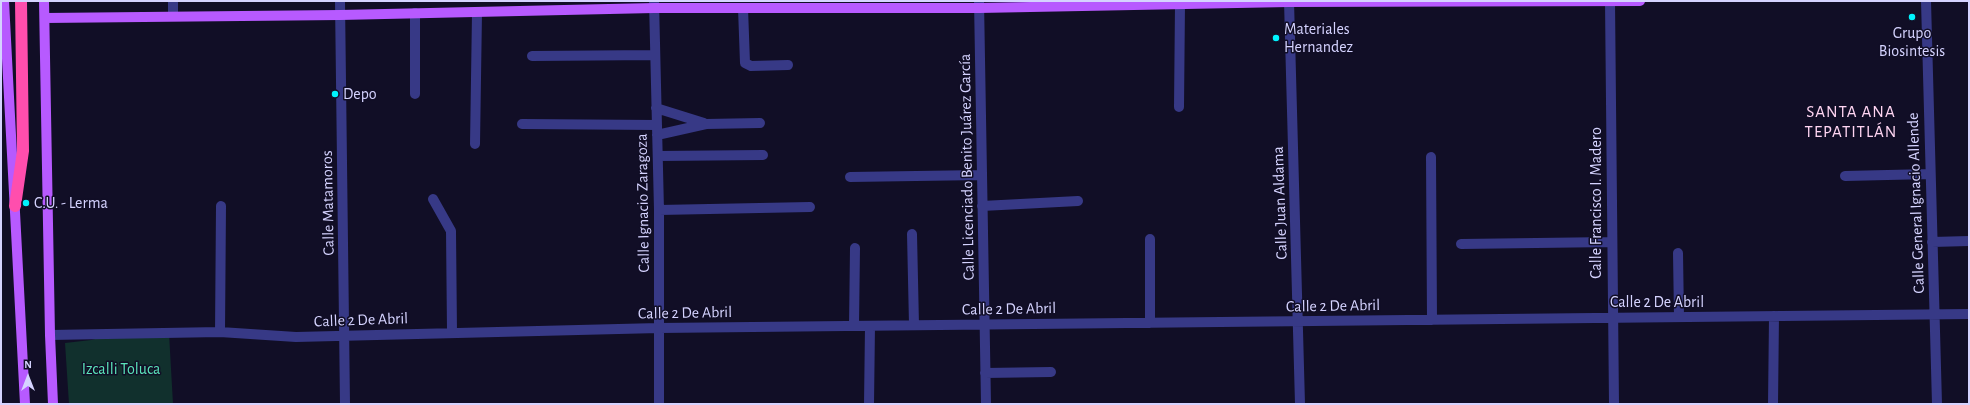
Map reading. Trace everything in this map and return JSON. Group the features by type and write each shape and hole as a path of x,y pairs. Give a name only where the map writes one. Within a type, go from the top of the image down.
{"highway":[{"path":"15,206 23,144 22,1"}],"main road":[{"path":"4,1 3,11 25,404"},
{"path":"44,1 50,334 53,404"},
{"path":"45,18 477,13 654,5 743,8 1289,2 1640,1"}],"street":[{"path":"173,1 173,16"},
{"name":"Calle Matamoros","path":"340,1 345,404"},
{"name":"Calle Francisco I. Madero","path":"1610,1 1611,242 1614,404"},
{"name":"Calle General Ignacio Allende","path":"1926,1 1937,404"},
{"name":"Calle Juan Aldama","path":"1289,2 1299,322 1300,404"},
{"path":"1179,107 1180,4"},
{"name":"Calle Ignacio Zaragoza","path":"654,5 660,210 659,404"},
{"name":"Calle Licenciado Benito Juárez García","path":"979,5 986,404"},
{"path":"743,8 745,63 751,66 788,65"},
{"path":"415,13 415,94"},
{"path":"475,144 477,13"},
{"path":"532,56 655,55"},
{"path":"656,108 706,124"},
{"path":"522,124 657,130 706,124 760,123"},
{"path":"658,156 763,155"},
{"path":"1431,158 1432,320"},
{"path":"1845,176 1930,174"},
{"path":"850,177 982,176"},
{"path":"433,199 451,231 452,332"},
{"path":"982,206 1078,201"},
{"path":"220,332 221,206"},
{"path":"660,210 810,207"},
{"path":"912,234 914,325"},
{"path":"1150,239 1150,323"},
{"path":"1932,242 1969,241"},
{"path":"1462,244 1611,242"},
{"path":"854,326 855,248"},
{"path":"1678,253 1679,317"},
{"name":"Calle 2 De Abril","path":"50,334 220,332 296,337 659,328 1969,314"},
{"path":"1773,404 1774,316"},
{"path":"869,404 870,326"},
{"path":"985,373 1052,372"}],"green space":[{"name":"Izcalli Toluca","path":"169,333 173,404 69,404 65,343 91,340 116,334"}],"place":[{"name":"Grupo Biosintesis","path":"1912,17"},
{"name":"Materiales Hernandez","path":"1276,38"},
{"name":"Depo","path":"335,94"},
{"name":"C.U. - Lerma","path":"26,203"}],"district":[{"name":"SANTA ANA TEPATITLÁN","path":"1851,122"}]}
